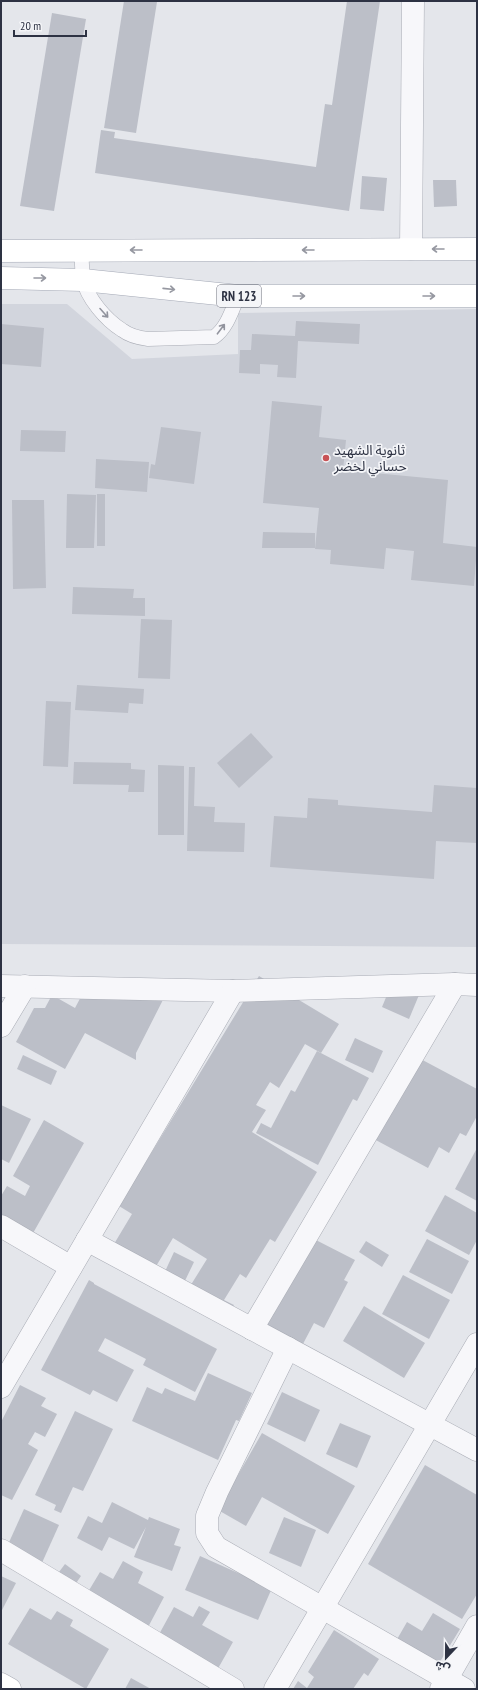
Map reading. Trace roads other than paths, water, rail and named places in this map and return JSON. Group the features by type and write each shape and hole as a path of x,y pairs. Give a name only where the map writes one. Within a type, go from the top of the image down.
{"main road":[{"path":"1,251 477,249"},
{"name":"RN 123","path":"1,278 83,280 238,296 477,296"},
{"path":"1,1684 10,1689"}],"street":[{"path":"411,249 413,1"},
{"path":"1,986 233,991 455,984 477,985"},
{"path":"252,1329 455,984"},
{"path":"1,1026 25,986"},
{"path":"1,1387 233,991"},
{"path":"1,1226 71,1267"},
{"path":"87,1240 477,1450"},
{"path":"275,1689 477,1344"},
{"path":"288,1348 217,1492 207,1516 207,1532 216,1547 450,1686 477,1626"},
{"path":"1,1550 233,1689"}],"lane":[{"path":"81,251 83,280 95,302 108,318 126,332 139,338 148,339 214,336 220,333 224,328 238,296"}],"place":[{"name":"ثانوية الشهيد حساني لخضر","path":"326,458"}]}
